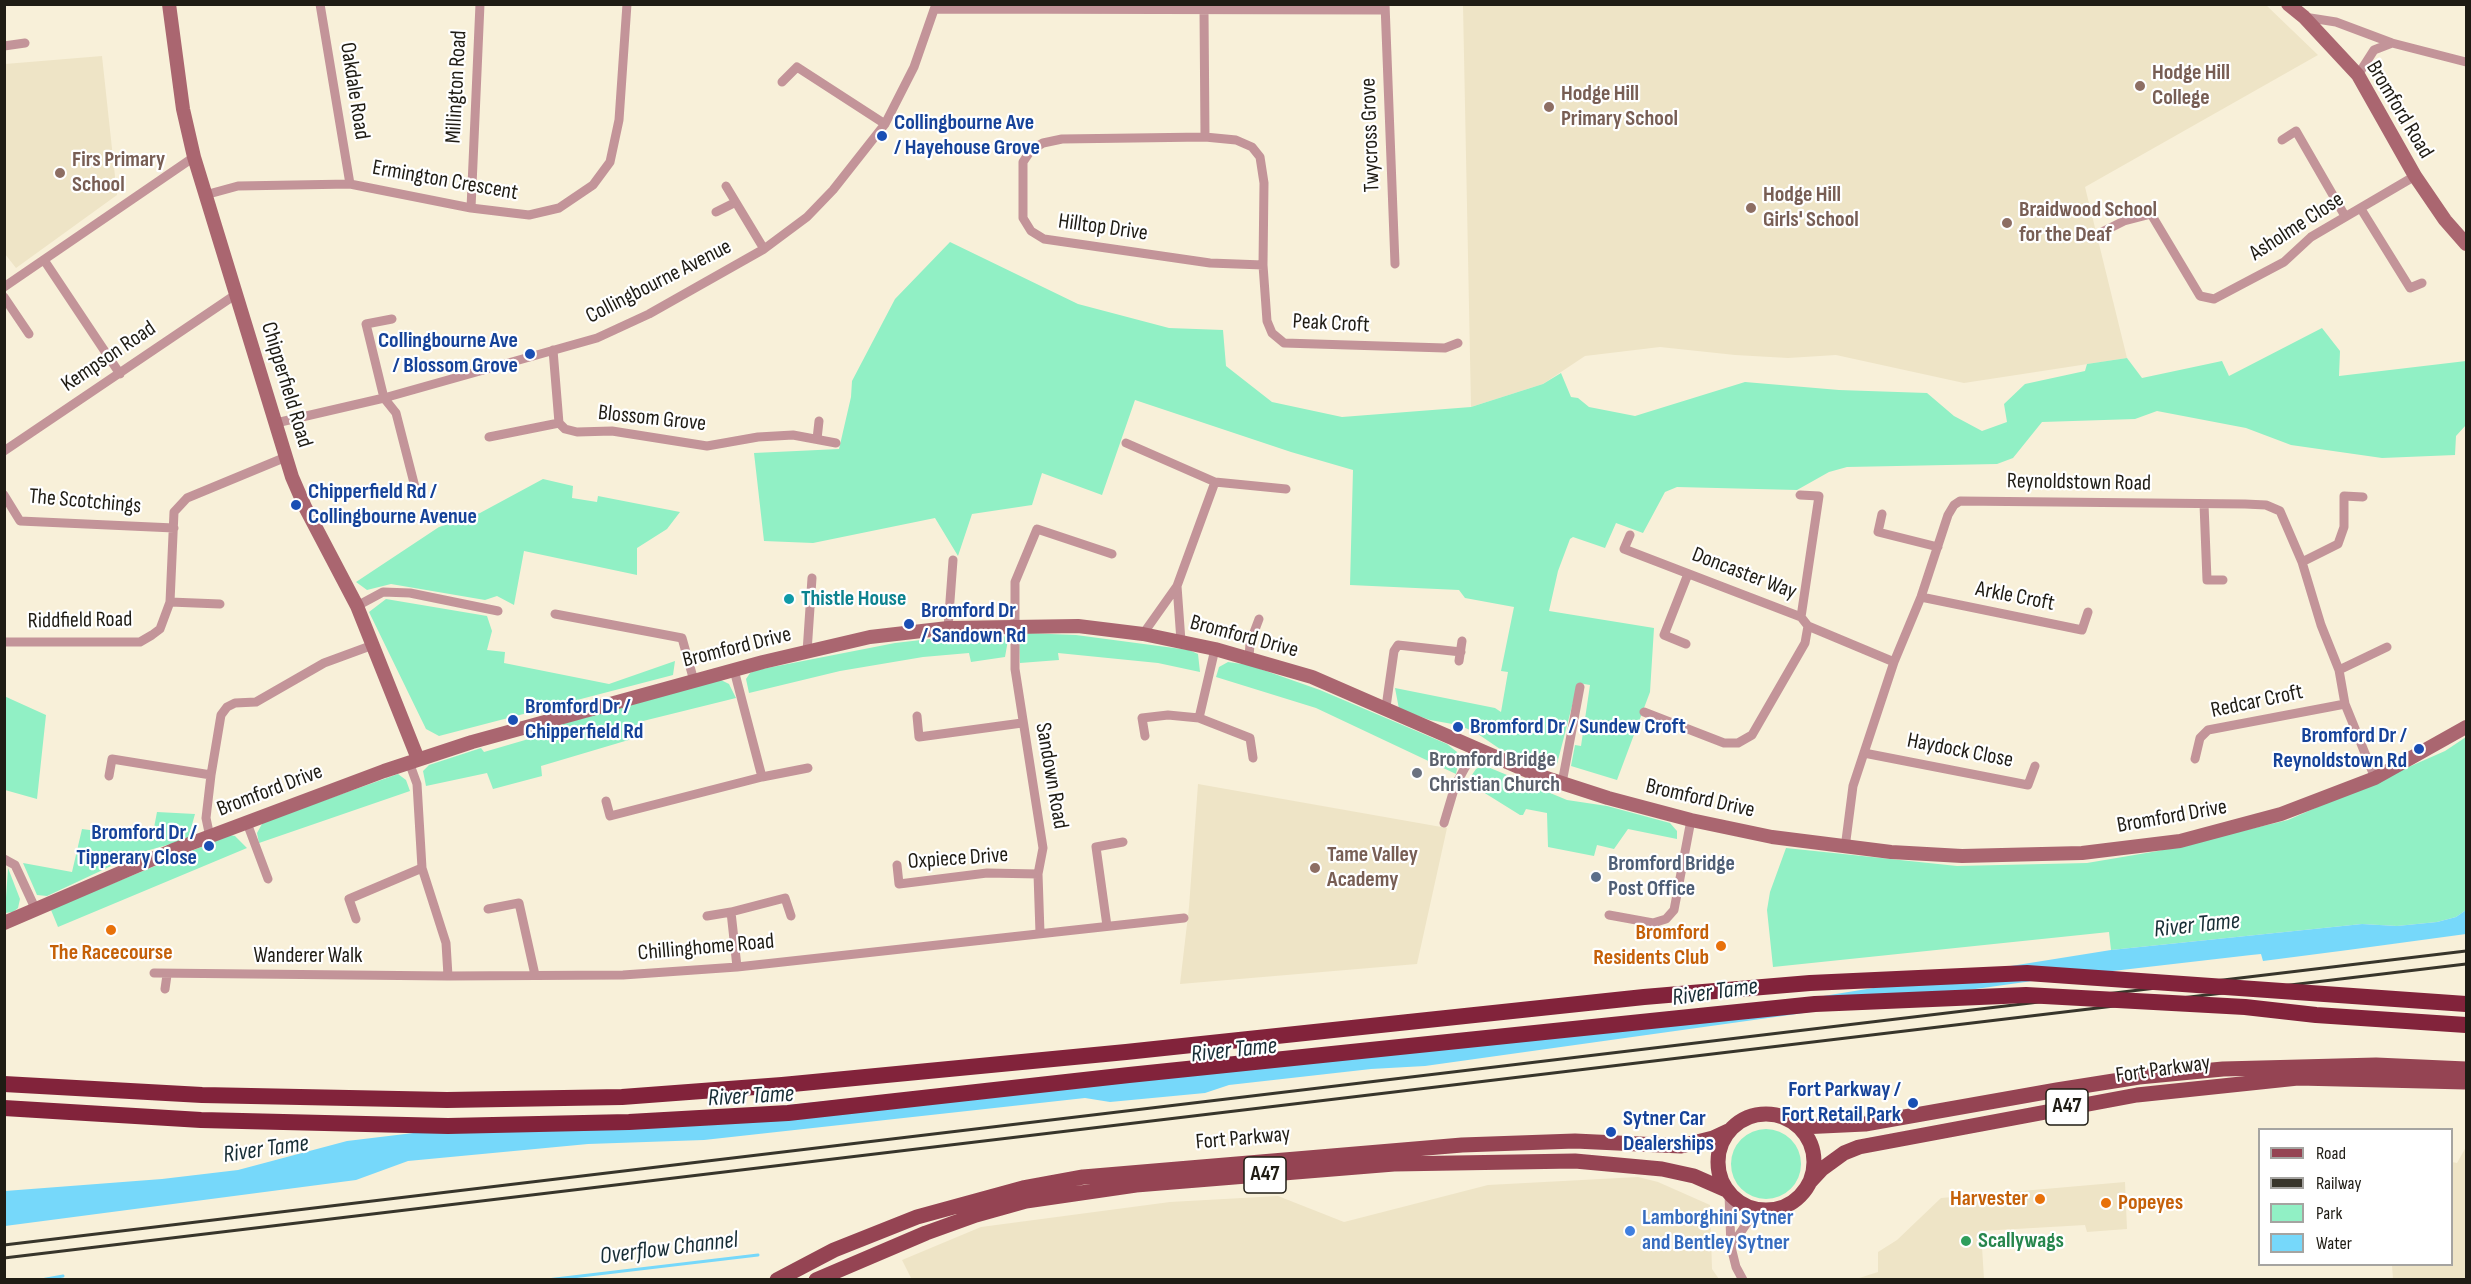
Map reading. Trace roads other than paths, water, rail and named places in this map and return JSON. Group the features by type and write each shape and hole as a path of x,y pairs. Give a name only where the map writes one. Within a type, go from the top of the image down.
{"highway":[{"path":"4,1084 202,1095 365,1098 622,1097 782,1085 1114,1053 1644,997 1810,983 2027,973 2466,1004"},
{"path":"4,1108 201,1120 448,1126 788,1113 1815,1004 2026,994 2245,1007 2316,1015 2466,1025"}],"main road":[{"name":"Fort Parkway","path":"777,1280 834,1250 917,1217 1023,1188 1083,1177 1462,1145 1575,1141 1681,1146 1713,1138 1728,1131 1743,1119 1765,1113 1780,1116 1801,1127 1865,1124 2139,1077 2313,1065 2466,1069"},
{"name":"Fort Parkway","path":"816,1280 926,1233 976,1215 1026,1201 1125,1186 1394,1164 1575,1161 1662,1169 1694,1176 1727,1192 1742,1205 1768,1211 1790,1203 1804,1192 1822,1169 1844,1153 1886,1141 2137,1095 2221,1084 2339,1078 2466,1082"},
{"path":"1801,1127 1814,1157 1809,1183"},
{"path":"1727,1192 1719,1177 1717,1157 1728,1131"}],"street":[{"name":"Chipperfield Road","path":"169,4 183,109 194,157 286,458 305,507 357,606 413,760"},
{"name":"Oakdale Road","path":"320,4 350,184"},
{"name":"Millington Road","path":"471,208 480,4"},
{"name":"Ermington Crescent","path":"205,195 238,186 350,184 471,208 529,215 559,208 579,196 603,174 615,145 619,120 627,4"},
{"name":"Bromford Road","path":"2288,4 2304,17 2358,75 2415,176 2445,220 2466,244"},
{"path":"935,7 1204,10 1385,7"},
{"name":"Collingbourne Avenue","path":"276,423 384,398 597,338 649,314 764,249 807,217 833,190 885,124 914,67 935,7"},
{"name":"Twycross Grove","path":"1385,7 1395,264"},
{"path":"1204,10 1205,137"},
{"path":"2304,17 2336,22 2392,43 2466,62"},
{"path":"5,45 25,43"},
{"path":"2358,75 2374,50 2392,43"},
{"path":"782,82 797,68 801,69 885,124"},
{"path":"2282,140 2296,132 2345,216"},
{"name":"Hilltop Drive","path":"1205,137 1236,140 1252,147 1260,157 1263,183 1263,265 1210,263 1044,239 1031,231 1023,218 1023,162 1031,150 1043,144 1062,139 1205,137"},
{"path":"4,287 194,157"},
{"name":"Asholme Close","path":"2102,232 2124,221 2151,214 2200,296 2214,299 2284,262 2311,237 2415,176"},
{"path":"726,186 734,203 764,249"},
{"path":"716,212 734,203"},
{"path":"2361,209 2410,288 2422,282"},
{"path":"44,261 120,374"},
{"name":"Peak Croft","path":"1263,265 1267,321 1272,333 1284,343 1445,348 1458,343"},
{"name":"Kempson Road","path":"4,451 235,295"},
{"path":"4,297 29,334"},
{"path":"392,319 366,324 384,398 396,413 415,487"},
{"path":"489,437 559,423 553,350"},
{"path":"817,439 819,421"},
{"name":"Blossom Grove","path":"559,423 565,429 577,432 612,431 707,446 781,436 836,443"},
{"path":"1126,443 1215,482 1286,489"},
{"name":"Riddfield Road","path":"4,642 140,642 160,629 170,602 174,512 187,498 286,458"},
{"path":"1143,634 1177,586 1215,482"},
{"name":"The Scotchings","path":"4,495 20,521 174,528"},
{"path":"1800,495 1819,496 1801,617"},
{"path":"2302,562 2338,544 2344,527 2344,496 2363,497"},
{"name":"Reynoldstown Road","path":"1845,848 1853,786 1894,662 1921,597 1948,515 1954,505 1960,501 2266,505 2280,511 2302,562 2321,625 2339,670 2345,704 2375,778"},
{"path":"2204,504 2206,580 2223,580"},
{"path":"1882,514 1878,532 1938,547"},
{"name":"Sandown Road","path":"1040,933 1038,874 1043,848 1022,723 1013,625 1016,616 1015,582 1037,529 1112,554"},
{"name":"Doncaster Way","path":"1630,535 1623,549 1801,617 1808,626 1894,662"},
{"path":"948,628 953,560"},
{"path":"1686,644 1664,635 1688,574"},
{"path":"807,652 812,578"},
{"path":"1177,586 1181,641"},
{"path":"357,606 383,592 410,593 498,611"},
{"name":"Arkle Croft","path":"1921,597 2082,630 2088,612"},
{"path":"170,602 220,604"},
{"path":"555,614 682,638 694,681"},
{"path":"1249,658 1250,643 1259,619"},
{"name":"Bromford Drive","path":"4,923 35,908 210,837 413,760 734,670 870,637 948,628 1013,625 1078,626 1181,641 1312,677 1386,707 1537,775 1690,820 1772,837 1845,848 1962,856 2082,853 2180,841 2235,828 2281,814 2375,778 2466,727"},
{"path":"1644,712 1724,743 1738,743 1752,735 1805,643 1808,626"},
{"path":"1386,707 1394,651 1398,645 1460,657 1462,641"},
{"path":"210,837 206,818 211,775 221,715 227,707 235,703 256,702 324,663 373,645"},
{"path":"2339,670 2387,647"},
{"path":"1199,718 1215,649"},
{"path":"734,670 762,777"},
{"path":"1562,783 1580,687"},
{"name":"Redcar Croft","path":"2195,759 2200,738 2208,730 2345,704"},
{"path":"1145,736 1142,718 1168,715 1199,718 1250,738 1253,758"},
{"path":"917,716 919,737 1022,723"},
{"path":"1444,823 1455,786 1476,749"},
{"name":"Haydock Close","path":"1864,753 2028,785 2035,766"},
{"path":"109,776 112,759 211,775"},
{"path":"413,760 417,784 422,868 446,943 448,976"},
{"path":"606,801 610,816 762,777 808,768"},
{"path":"1610,915 1653,923 1665,919 1670,914 1674,909 1690,820"},
{"path":"247,823 268,879"},
{"path":"1107,926 1095,847 1122,842"},
{"path":"4,859 15,865 35,908"},
{"name":"Oxpiece Drive","path":"897,865 899,884 987,873 1038,874"},
{"path":"356,919 349,899 422,868"},
{"path":"707,916 785,898 791,916"},
{"path":"488,909 519,903 535,975"},
{"path":"731,912 737,967"},
{"name":"Chillinghome Road","path":"448,976 623,975 737,967 1184,918"},
{"name":"Wanderer Walk","path":"154,973 167,975 448,976"},
{"path":"165,989 167,975"},
{"path":"1727,1192 1731,1247 1736,1267 1743,1280"},
{"path":"1731,1247 1749,1220 1768,1211"}],"water":[{"path":"2466,910 2466,934 2263,961 2261,954 2061,977 1425,1066 1371,1069 1229,1085 1205,1093 1110,1102 1085,1098 704,1140 588,1144 408,1161 356,1180 5,1226 5,1191 162,1179 238,1170 347,1141 496,1123 703,1114 1817,997 2111,950 2362,924 2397,926 2437,922 2456,917"}],"waterway":[{"name":"Overflow Channel","path":"547,1280 758,1255"},
{"name":"Overflow Channel","path":"41,1280 63,1276"}],"railway":[{"path":"4,1245 2466,951"},
{"path":"4,1258 2466,964"}],"place":[{"name":"Hodge Hill College","path":"2140,86"},
{"name":"Hodge Hill Primary School","path":"1549,107"},
{"name":"Collingbourne Ave / Hayehouse Grove","path":"882,136"},
{"name":"Firs Primary School","path":"60,173"},
{"name":"Hodge Hill Girls' School","path":"1751,208"},
{"name":"Braidwood School for the Deaf","path":"2007,223"},
{"name":"Collingbourne Ave / Blossom Grove","path":"530,354"},
{"name":"Chipperfield Rd / Collingbourne Avenue","path":"296,505"},
{"name":"Thistle House","path":"789,599"},
{"name":"Bromford Dr / Sandown Rd","path":"909,624"},
{"name":"Bromford Dr / Chipperfield Rd","path":"513,720"},
{"name":"Bromford Dr / Sundew Croft","path":"1458,727"},
{"name":"Bromford Dr / Reynoldstown Rd","path":"2419,749"},
{"name":"Bromford Bridge Christian Church","path":"1417,773"},
{"name":"Bromford Dr / Tipperary Close","path":"209,846"},
{"name":"Tame Valley Academy","path":"1315,868"},
{"name":"Bromford Bridge Post Office","path":"1596,877"},
{"name":"The Racecourse","path":"111,930"},
{"name":"Bromford Residents Club","path":"1721,946"},
{"name":"Fort Parkway / Fort Retail Park","path":"1913,1103"},
{"name":"Sytner Car Dealerships","path":"1611,1132"},
{"name":"Harvester","path":"2040,1199"},
{"name":"Popeyes","path":"2106,1203"},
{"name":"Lamborghini Sytner and Bentley Sytner","path":"1630,1231"},
{"name":"Scallywags","path":"1966,1241"}],"water label":[{"name":"River Tame","path":"2197,926"},
{"name":"River Tame","path":"1715,993"},
{"name":"River Tame","path":"1234,1051"},
{"name":"River Tame","path":"751,1097"},
{"name":"River Tame","path":"266,1150"}]}
